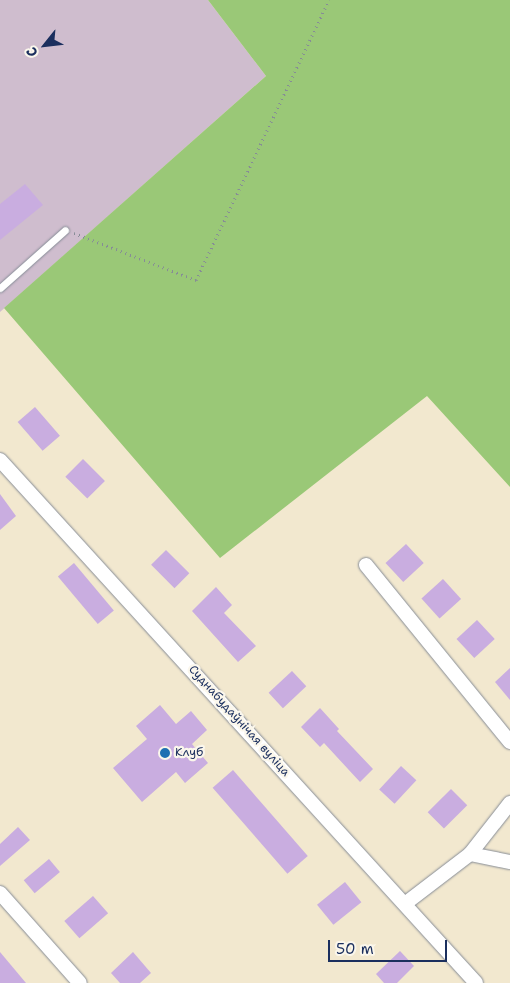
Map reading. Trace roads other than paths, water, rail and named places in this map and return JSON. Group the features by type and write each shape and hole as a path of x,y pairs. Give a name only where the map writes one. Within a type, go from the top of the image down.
{"street":[{"name":"Суднабудаўнічая вуліца","path":"0,460 406,903 476,983"},
{"path":"366,565 510,742"},
{"path":"406,903 470,854 510,804"},
{"path":"470,854 510,862"},
{"path":"0,892 80,983"}],"lane":[{"path":"0,288 65,230"}],"place":[{"name":"Клуб","path":"165,753"}]}
